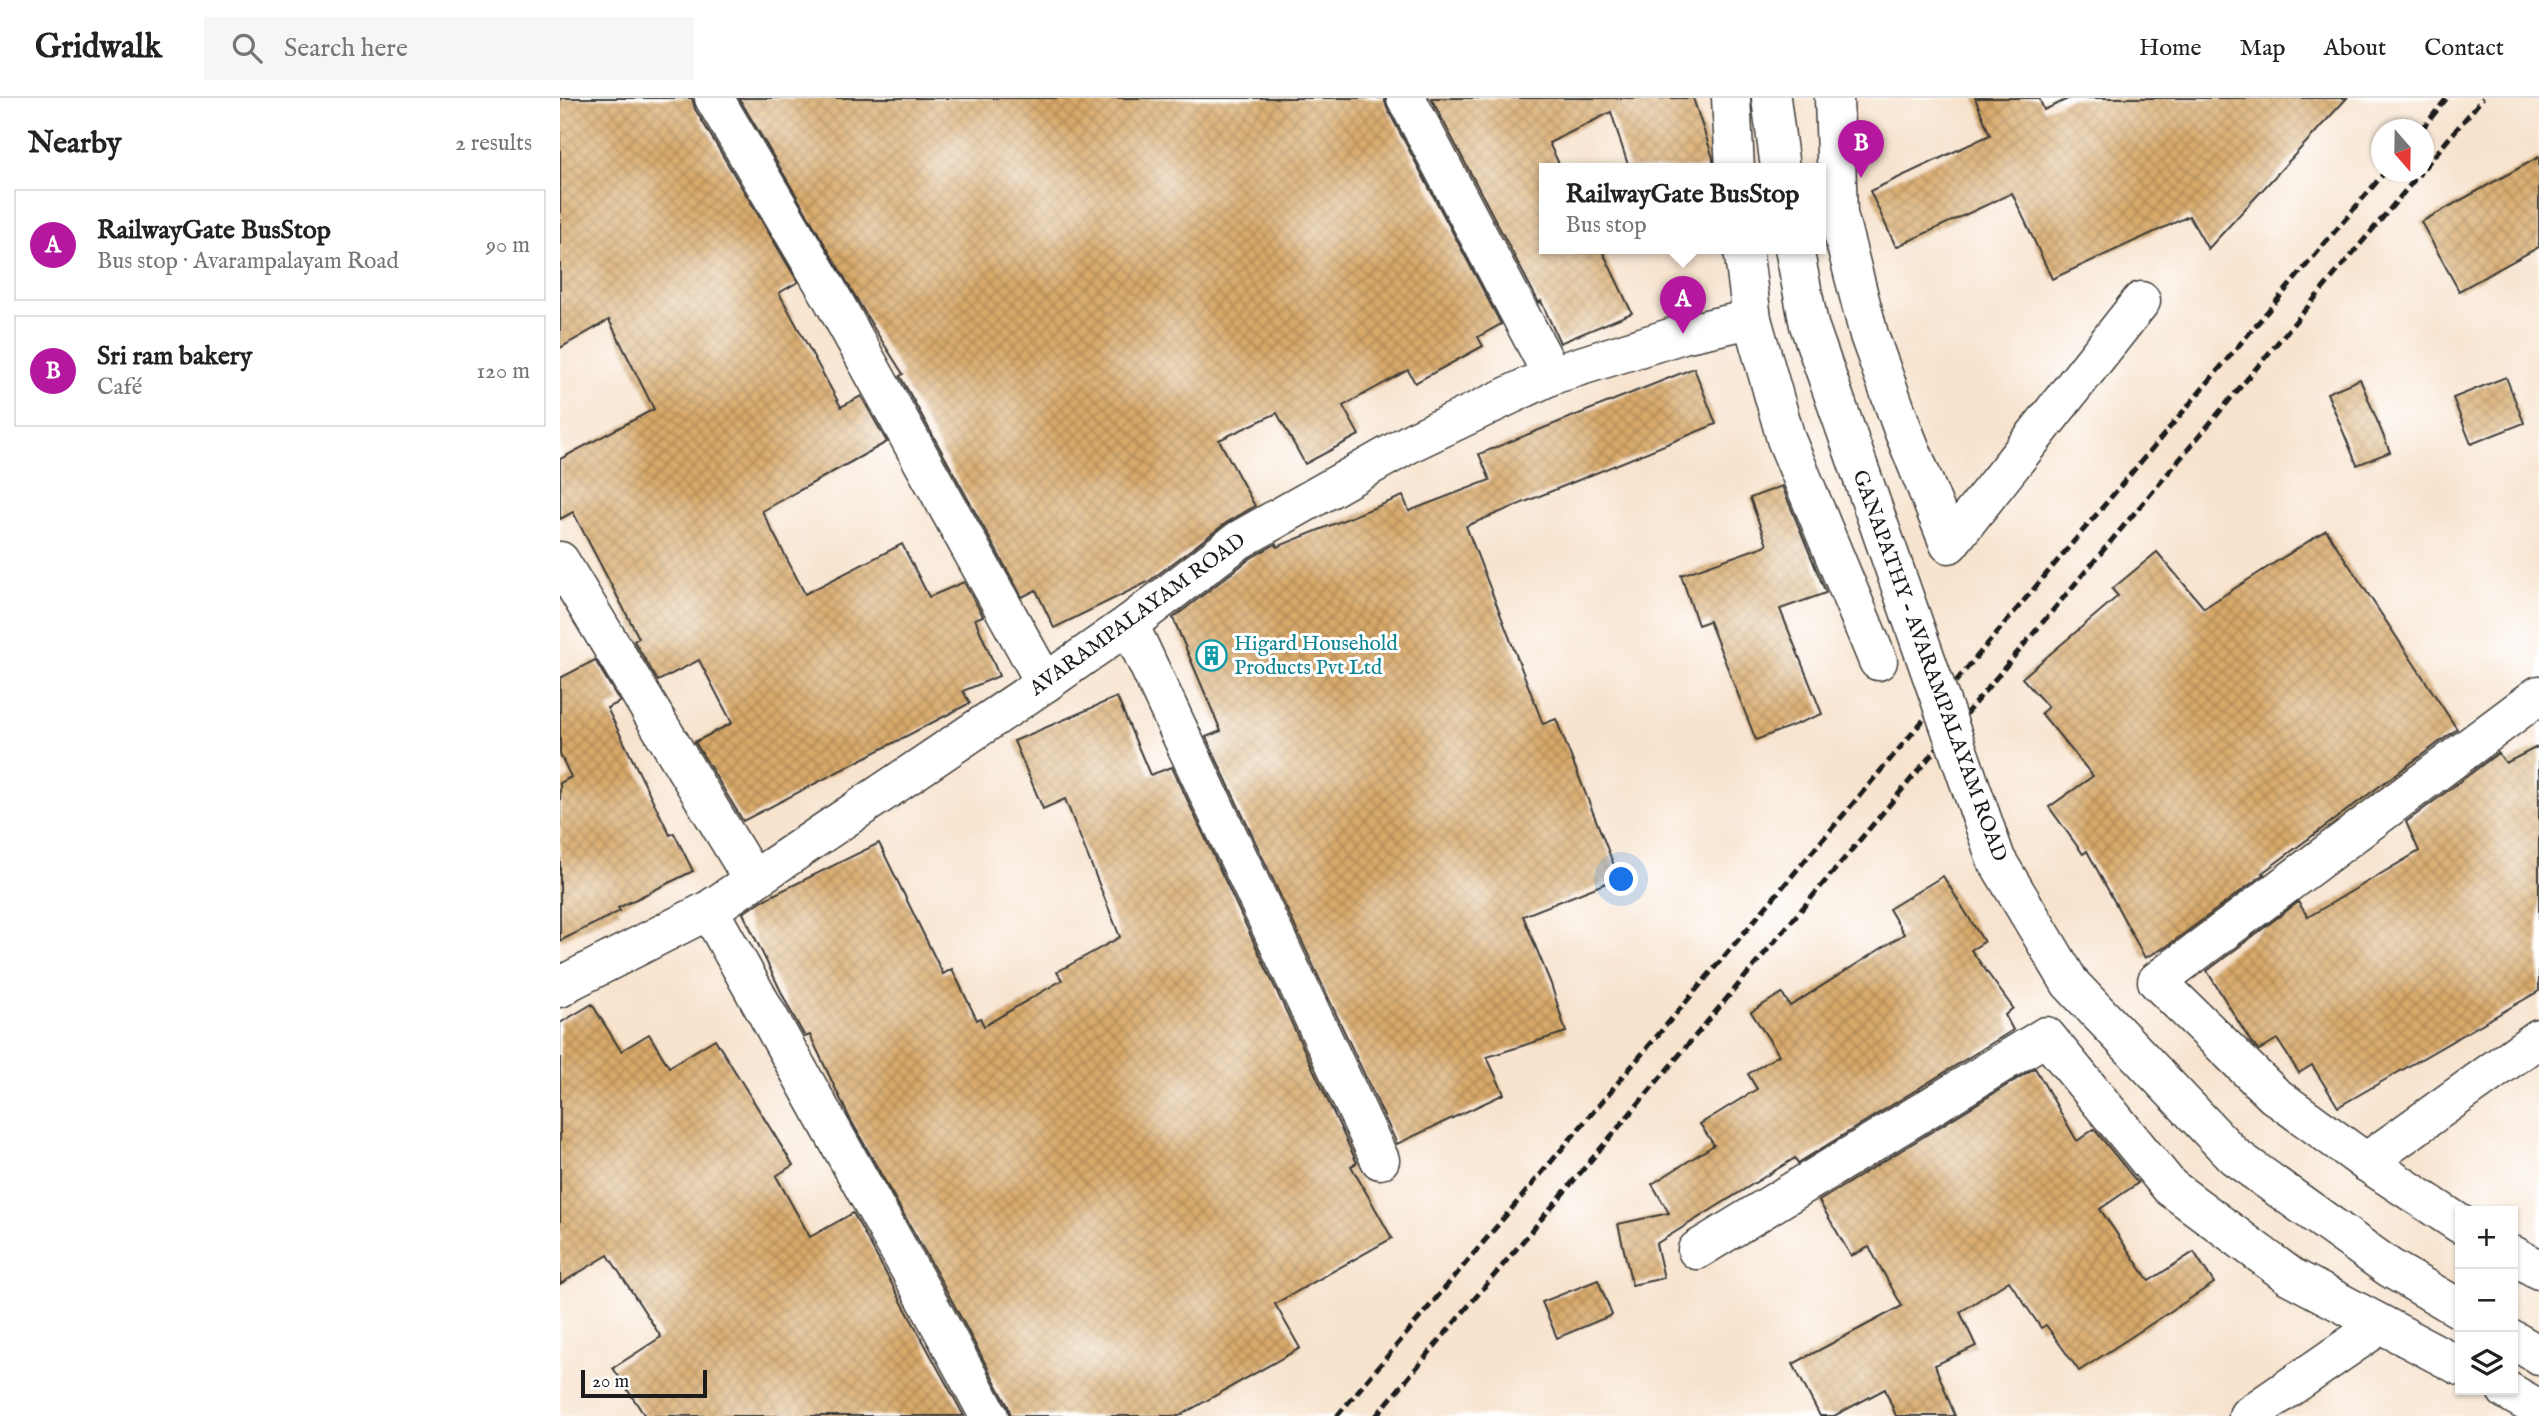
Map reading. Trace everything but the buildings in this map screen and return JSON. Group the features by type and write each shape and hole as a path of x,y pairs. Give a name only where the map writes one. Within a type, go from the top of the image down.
{"street":[{"path":"714,98 828,292 1045,684"},
{"path":"1406,98 1552,375"},
{"path":"1731,98 1735,163"},
{"path":"1771,98 1779,163"},
{"path":"1834,98 1838,214 1869,335 1903,430 1949,544 2141,301"},
{"path":"1744,254 1752,319 1786,439 1878,661"},
{"name":"GANAPATHY - AVARAMPALAYAM ROAD","path":"1795,254 1809,325 1996,859 2070,983 2234,1156 2390,1268 2455,1306"},
{"name":"AVARAMPALAYAM ROAD","path":"563,978 709,910 1045,684 1239,540 1414,441 1552,375 1683,334 1752,319"},
{"path":"560,561 753,880"},
{"path":"1129,624 1380,1160"},
{"path":"2455,1221 2366,1162 2274,1095 2157,981 2539,695"},
{"path":"709,910 989,1416"},
{"path":"1697,1250 2046,1036 2170,1187 2290,1276 2455,1363"},
{"path":"2366,1162 2539,1038"},
{"path":"2518,1258 2539,1270"},
{"path":"2248,1416 2380,1325"},
{"path":"2518,1343 2539,1355"},
{"path":"2515,1395 2539,1409"}],"railway":[{"path":"2430,119 2447,98"},
{"path":"2434,156 2483,98"},
{"path":"1337,1416 2377,182"},
{"path":"1376,1416 2413,182"}],"place":[{"name":"Sri ram bakery","path":"1861,178"},
{"name":"RailwayGate BusStop","path":"1683,334"},
{"name":"Higard Household Products Pvt Ltd","path":"1211,656"}]}
